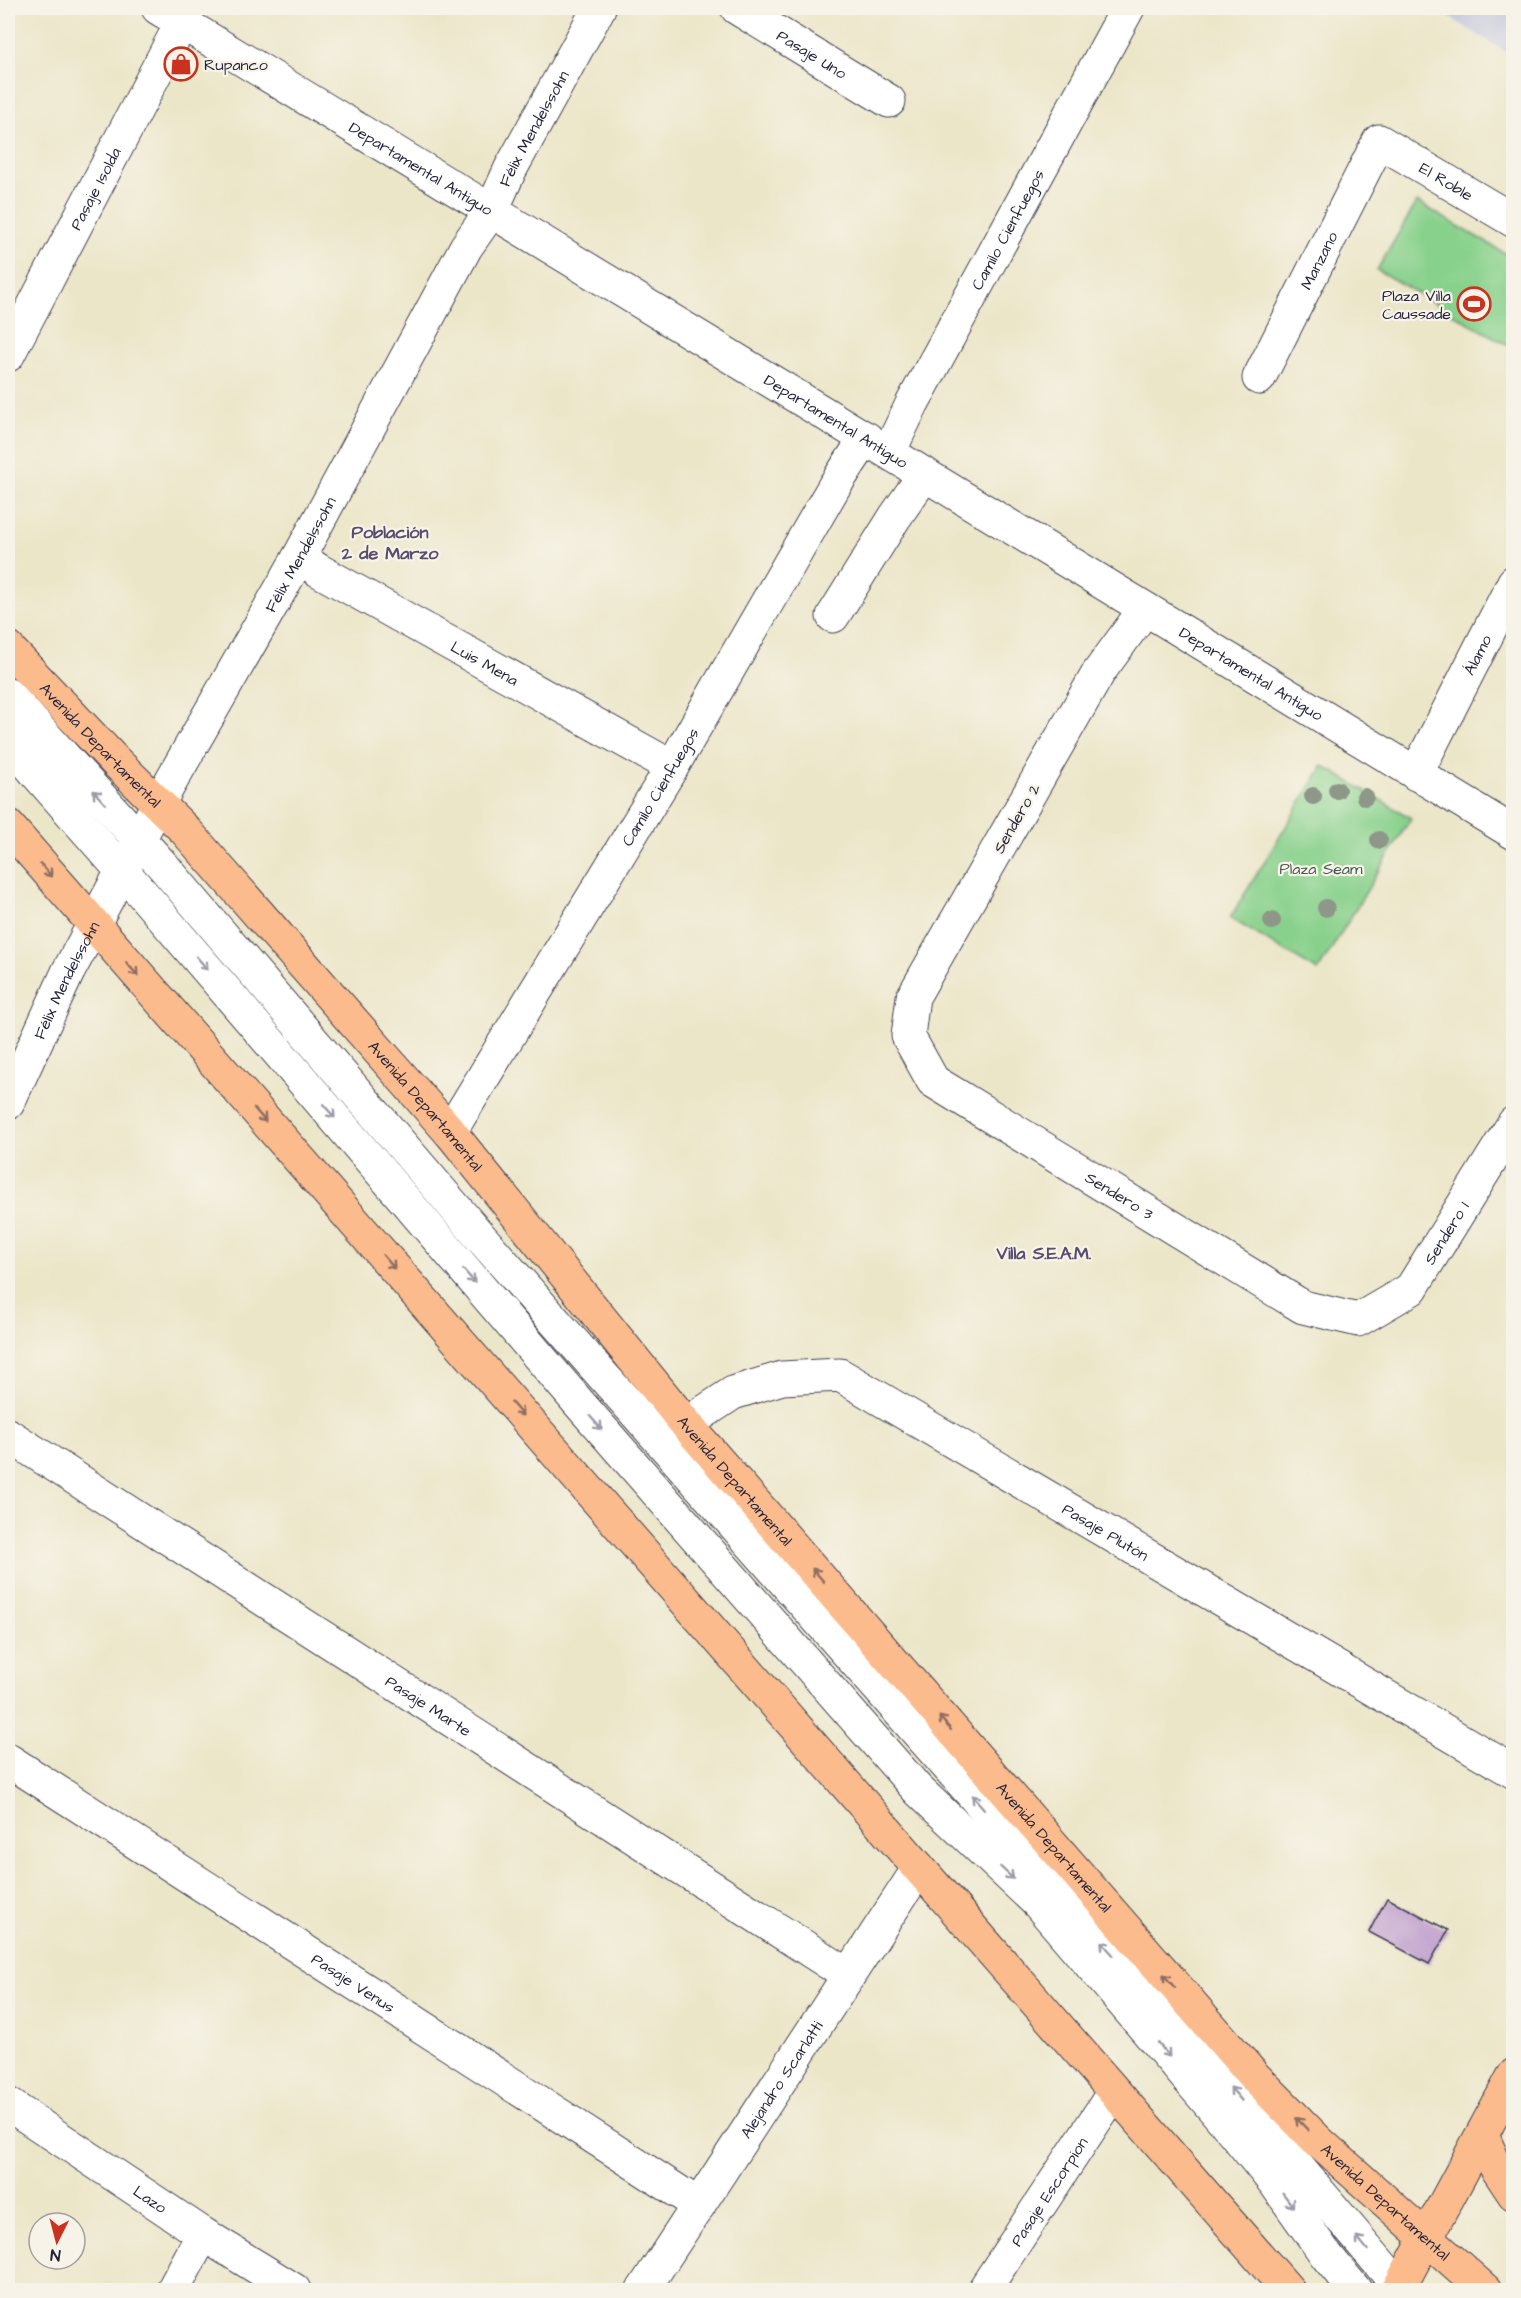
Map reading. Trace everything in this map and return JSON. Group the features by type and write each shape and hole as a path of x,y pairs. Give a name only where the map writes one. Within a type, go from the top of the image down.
{"main road":[{"name":"Avenida Departamental","path":"8,648 191,837 450,1132 686,1424 1253,2075 1319,2142 1485,2290"},
{"path":"8,826 1288,2290"},
{"path":"1400,2290 1514,2075"},
{"path":"1482,2135 1496,2167 1514,2194"}],"street":[{"name":"Félix Mendelssohn","path":"8,1103 68,972 93,924 158,804 299,557 466,247 492,210 510,170 599,8"},
{"name":"Pasaje Uno","path":"737,8 889,101"},
{"name":"Camilo Cienfuegos","path":"450,1132 672,767 835,485 877,445 912,404 1128,8"},
{"name":"Departamental Antiguo","path":"170,15 1514,833"},
{"name":"Pasaje Isolda","path":"8,355 170,15"},
{"name":"El Roble","path":"1379,141 1514,221"},
{"name":"Manzano","path":"1259,378 1379,141"},
{"path":"833,616 925,474"},
{"name":"Luis Mena","path":"299,557 318,570 672,767"},
{"name":"Álamo","path":"1416,774 1514,582"},
{"name":"Sendero 2","path":"908,1036 913,996 1099,672 1145,609"},
{"path":"8,694 139,840 468,1223 1207,2060 1400,2290"},
{"path":"8,741 578,1402 918,1790 1038,1903 1268,2175 1300,2216 1326,2255 1355,2290"},
{"name":"Sendero 3","path":"908,1036 933,1081 1303,1307 1358,1320"},
{"name":"Sendero 1","path":"1358,1320 1411,1289 1514,1123"},
{"name":"Pasaje Plutón","path":"686,1424 734,1393 782,1378 840,1376 1514,1772"},
{"name":"Pasaje Marte","path":"8,1435 848,1975"},
{"name":"Pasaje Venus","path":"8,1760 699,2205"},
{"name":"Alejandro Scarlatti","path":"643,2290 919,1868"},
{"name":"Pasaje Escorpion","path":"984,2290 1114,2092"},
{"name":"Lazo","path":"8,2104 203,2234 294,2290"},
{"path":"173,2290 203,2234"}],"shaded area":[{"path":"1434,8 1513,8 1513,56"}],"green space":[{"name":"Plaza Villa Caussade","path":"1417,202 1513,258 1513,338 1509,346 1377,270"},
{"name":"Plaza Seam","path":"1323,766 1411,818 1318,971 1230,918"}],"building":[{"path":"1387,1898 1448,1930 1429,1964 1369,1932"}],"place":[{"name":"Rupanco","path":"181,64"},
{"name":"Plaza Villa Caussade","path":"1474,304"}],"district":[{"name":"Población 2 de Marzo","path":"390,542"},
{"name":"Villa S.E.A.M.","path":"1044,1253"}]}
